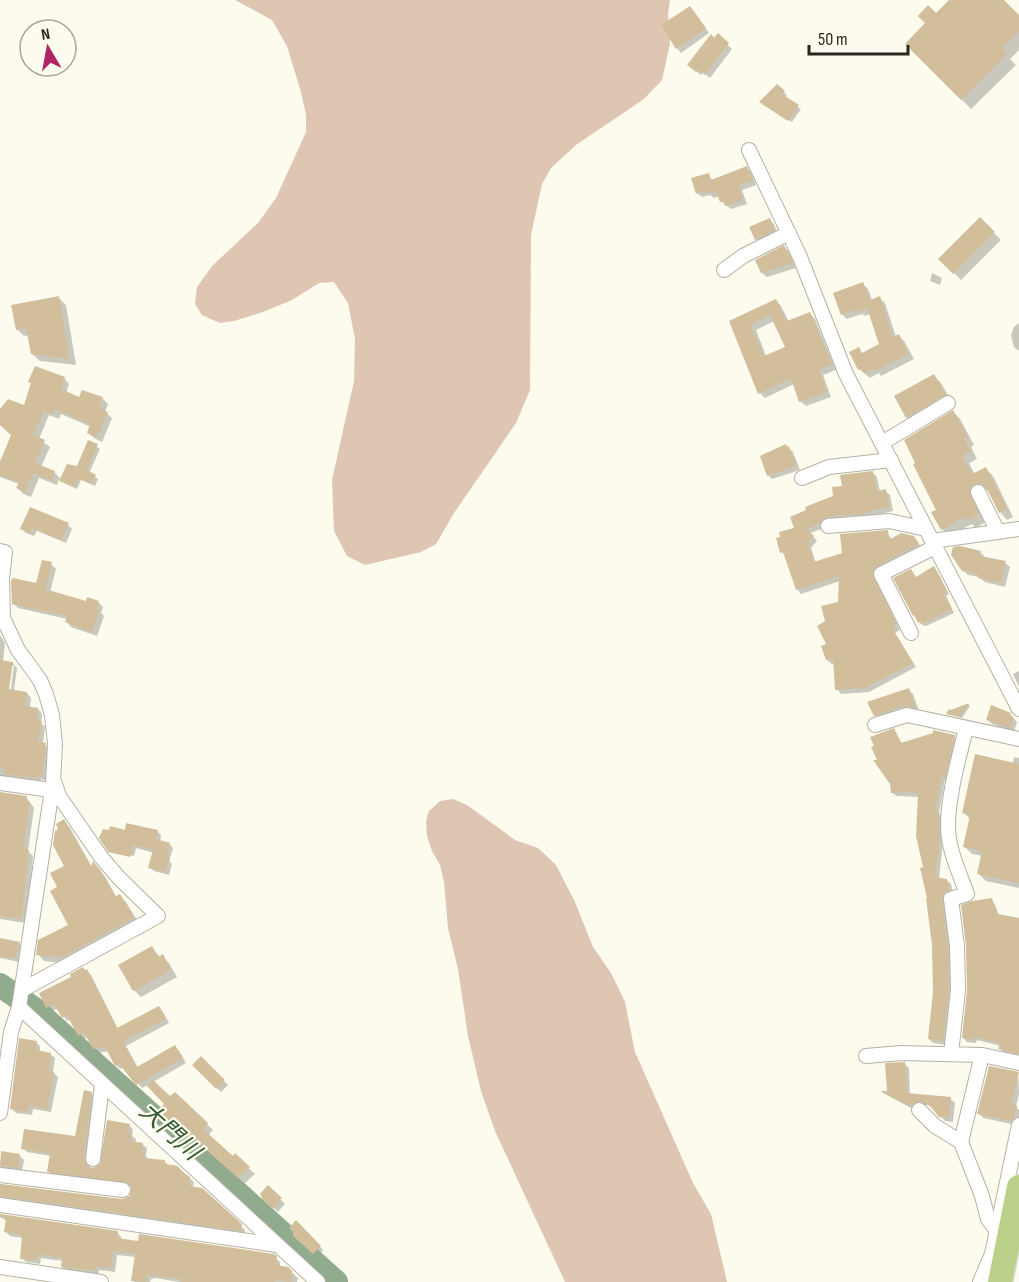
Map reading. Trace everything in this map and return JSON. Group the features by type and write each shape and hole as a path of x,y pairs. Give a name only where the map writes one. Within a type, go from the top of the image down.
{"highway":[{"path":"1000,1282 1019,1187"},
{"path":"1014,1282 1019,1261"}],"street":[{"path":"749,150 764,186 789,233 846,374 1019,709"},
{"path":"724,270 743,256 789,233"},
{"path":"882,443 948,403"},
{"path":"802,478 829,467 891,460"},
{"path":"978,492 998,532"},
{"path":"828,526 889,521 931,539"},
{"path":"911,633 881,574 931,539 1019,529"},
{"path":"0,550 5,552 2,579 3,618 18,650 40,681 52,715 56,744 19,1007 11,1032 0,1113"},
{"path":"875,725 907,715 1019,739"},
{"path":"951,1054 958,990 957,946 951,899 967,894 952,855 948,826 956,768 966,728"},
{"path":"21,990 158,916 101,857 59,796 54,786 53,776"},
{"path":"0,783 51,790"},
{"path":"19,1007 318,1282"},
{"path":"866,1056 901,1053 982,1055 1019,1064"},
{"path":"982,1055 962,1142 988,1219 997,1231"},
{"path":"93,1159 102,1085"},
{"path":"919,1110 934,1126 962,1142"},
{"path":"980,1282 992,1254 1019,1125"},
{"path":"0,1175 123,1190"},
{"path":"0,1205 277,1245"},
{"path":"0,1267 101,1282"}],"shaded area":[{"path":"235,0 670,0 668,14 670,44 662,80 644,99 576,145 551,168 542,184 531,235 530,390 516,423 454,513 436,544 421,552 365,565 347,556 334,531 332,480 354,381 355,339 348,303 334,282 319,283 292,300 234,321 220,323 202,315 195,304 197,287 212,266 258,223 276,198 306,132 306,115 301,92 287,46 272,20"},
{"path":"453,799 467,805 515,840 538,848 556,865 575,902 593,947 611,973 625,1002 635,1052 693,1183 711,1214 727,1282 565,1282 495,1131 481,1091 468,1036 458,969 448,928 444,882 440,865 427,836 426,821 429,811 440,801"}],"building":[{"path":"949,0 1004,0 1019,15 1019,31 1002,48 1007,54 961,100 905,44 925,23 918,16 928,5 936,13"},
{"path":"690,6 706,28 676,49 661,25"},
{"path":"718,33 729,43 705,75 698,69 696,72 687,65 711,34 714,38"},
{"path":"777,84 785,91 782,94 799,105 788,121 759,102"},
{"path":"747,166 753,180 738,186 743,200 725,206 724,201 720,202 716,191 708,194 706,190 696,194 691,178 709,173 711,180"},
{"path":"980,217 995,232 953,274 938,259"},
{"path":"770,218 775,230 755,240 749,227"},
{"path":"784,245 793,263 761,273 755,260"},
{"path":"863,282 870,300 880,296 893,337 899,334 909,354 875,371 873,369 864,373 861,369 858,370 849,352 859,347 862,353 879,344 867,308 841,315 833,293"},
{"path":"59,296 69,359 31,354 26,328 16,330 11,305"},
{"path":"776,299 787,321 810,312 832,364 819,370 827,392 799,402 791,378 758,394 729,321","holes":["770,315 785,347 764,356 751,327 752,324"]},
{"path":"35,366 65,377 61,389 79,397 82,390 103,397 99,408 108,412 97,437 87,433 90,424 55,409 53,414 44,411 33,435 45,440 35,463 55,471 52,481 33,473 25,492 16,488 19,482 0,475 0,462 11,435 0,425 0,409 8,399 24,405 31,383 28,382"},
{"path":"934,374 946,395 906,418 894,396"},
{"path":"953,410 968,437 964,439 971,451 962,456 972,474 986,467 1007,509 999,513 986,487 982,484 975,484 969,492 979,514 966,521 964,517 941,530 931,512 936,510 904,440"},
{"path":"88,440 98,444 87,470 96,475 92,484 78,478 74,487 59,481 67,464 77,466"},
{"path":"786,444 787,447 789,446 796,466 767,476 760,456"},
{"path":"873,471 877,491 886,489 889,507 866,512 866,514 823,518 820,523 807,529 814,536 808,543 814,562 842,553 840,534 888,530 889,540 901,533 914,536 919,544 877,566 872,574 897,625 892,628 913,663 864,688 835,690 833,658 826,660 821,646 826,644 817,626 825,621 821,606 838,602 839,576 796,590 776,538 780,537 779,532 794,528 790,517 806,510 805,507 833,496 832,487 842,486 840,475"},
{"path":"30,507 69,523 61,540 32,528 30,533 20,529"},
{"path":"960,546 981,551 980,556 1006,561 1001,583 978,578 979,574 962,571 951,555 953,547"},
{"path":"42,560 52,562 45,589 86,601 87,597 99,601 96,609 99,610 92,632 65,622 67,616 12,604 11,581 13,578 36,583"},
{"path":"934,566 947,591 944,593 952,609 921,624 913,616 893,578 911,569 916,577"},
{"path":"0,660 13,662 9,689 27,692 25,706 38,708 37,720 42,721 38,741 46,743 42,777 4,774 5,768 0,768"},
{"path":"909,688 916,708 904,706 874,716 867,702"},
{"path":"969,703 960,717 946,714 949,709"},
{"path":"991,705 1011,713 1010,716 1013,717 1010,728 986,720"},
{"path":"894,728 901,743 933,733 933,730 955,735 945,778 941,777 936,808 939,814 940,836 935,877 947,879 949,890 944,893 942,900 948,947 949,990 943,1041 928,1039 933,992 932,945 927,898 920,868 923,867 916,836 918,794 891,793 890,784 873,760 877,760 871,747 874,746 870,737"},
{"path":"975,754 1019,764 1019,883 977,874 982,851 963,847 970,815 962,813"},
{"path":"0,792 27,796 26,801 30,802 23,849 29,850 21,919 0,916"},
{"path":"64,819 91,867 93,861 115,897 120,894 134,918 61,958 59,953 58,957 36,955 38,940 68,925 50,891 57,887 50,873 64,866 53,845 55,831 58,829 56,824"},
{"path":"126,823 158,830 156,839 170,843 166,858 170,859 165,872 148,868 153,850 133,845 130,857 108,852 99,838 103,829 109,830 110,826 125,830"},
{"path":"992,898 997,914 1019,918 1019,1054 998,1049 1000,1043 973,1037 973,1040 962,1038 967,990 966,946 961,905"},
{"path":"0,938 20,942 15,958 0,956"},
{"path":"152,946 158,957 163,954 171,970 133,991 118,965"},
{"path":"83,967 87,969 117,1028 159,1006 166,1019 123,1041 137,1067 175,1045 183,1058 136,1085 119,1064 115,1066 105,1047 93,1049 84,1033 78,1036 67,1015 62,1018 54,1004 46,1008 39,993 71,977 70,974"},
{"path":"19,1038 37,1041 36,1050 51,1053 49,1071 54,1072 47,1109 29,1105 28,1112 10,1109"},
{"path":"201,1056 225,1080 216,1089 192,1065"},
{"path":"905,1062 907,1093 951,1097 949,1118 939,1117 930,1106 922,1102 907,1105 880,1091 887,1091 885,1063"},
{"path":"989,1066 1019,1072 1011,1104 1017,1106 1011,1121 977,1114"},
{"path":"153,1080 170,1096 175,1092 208,1123 203,1129 233,1156 235,1153 250,1167 238,1178 194,1139 192,1141 159,1110 164,1104 147,1086"},
{"path":"84,1090 92,1092 84,1158 87,1166 93,1168 100,1164 107,1120 130,1124 128,1133 132,1133 131,1141 143,1143 143,1158 165,1160 165,1164 178,1166 190,1177 189,1186 202,1188 242,1224 241,1231 0,1196 0,1184 122,1199 130,1196 131,1187 128,1183 47,1172 50,1153 21,1149 24,1129 75,1136"},
{"path":"1,1151 20,1154 18,1168 0,1166"},
{"path":"268,1185 282,1198 273,1209 261,1198 260,1194"},
{"path":"0,1214 118,1231 117,1238 138,1241 139,1234 274,1254 277,1256 276,1265 288,1267 292,1271 291,1282 275,1280 275,1282 181,1282 181,1279 150,1275 147,1275 146,1282 131,1281 135,1254 113,1251 111,1268 96,1266 95,1271 61,1267 62,1258 37,1254 37,1260 20,1259 22,1235 4,1232 6,1218 0,1217"},
{"path":"296,1220 321,1246 313,1254 293,1236 289,1228"}],"waterway":[{"name":"大門川","path":"0,985 33,1008 336,1282"}]}
